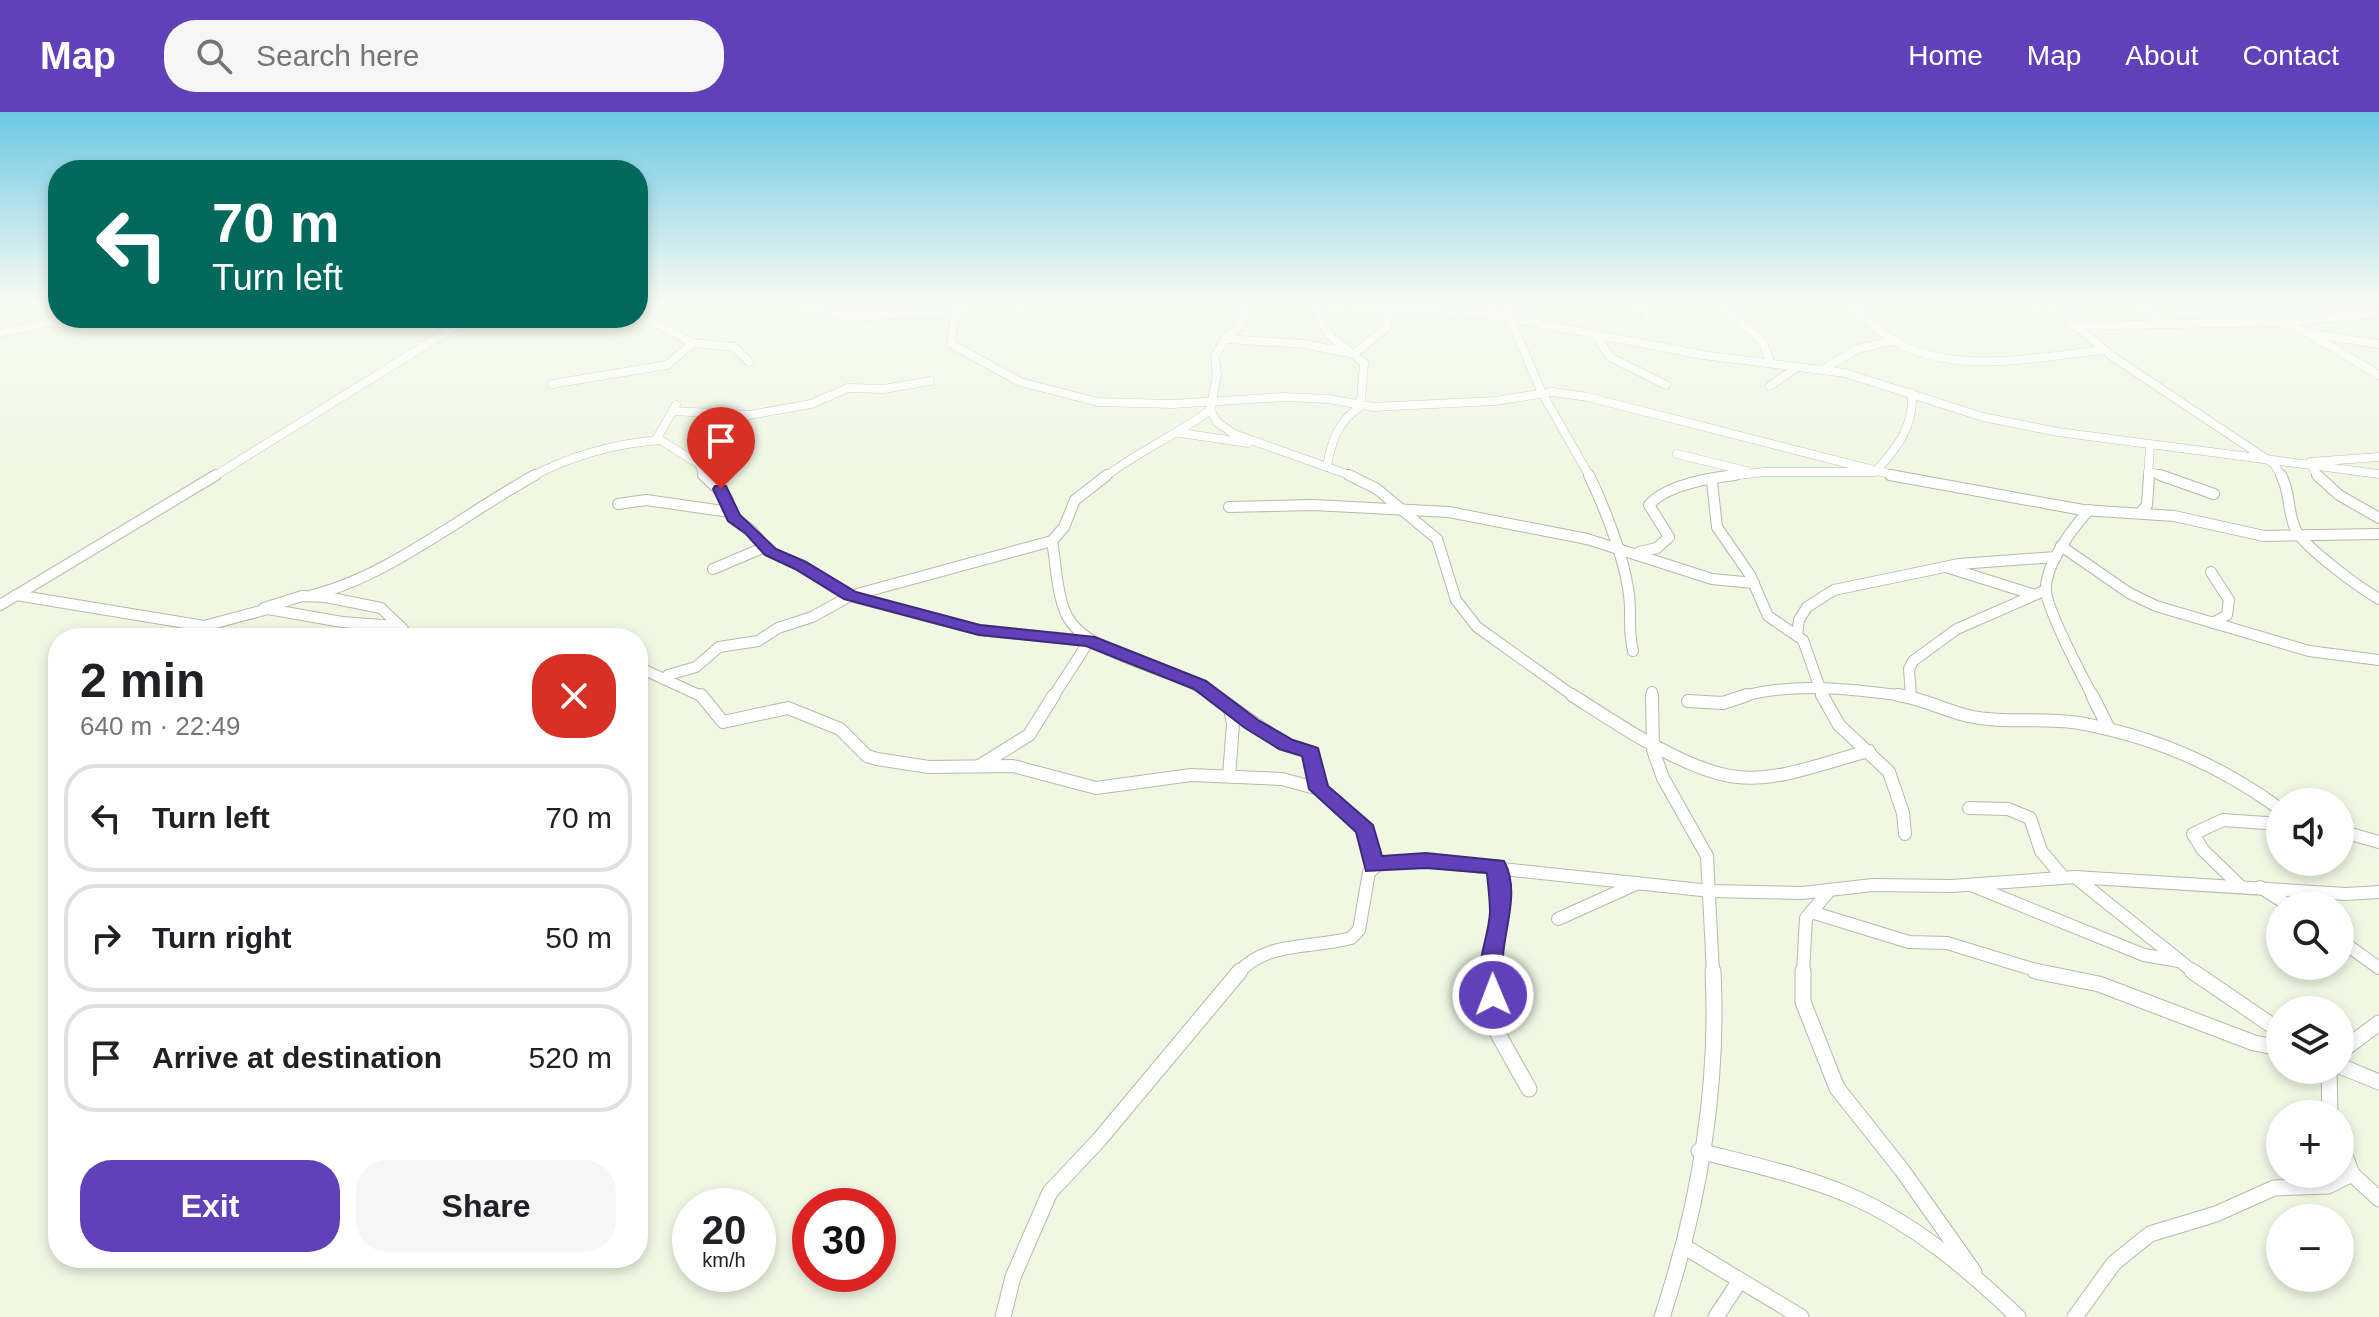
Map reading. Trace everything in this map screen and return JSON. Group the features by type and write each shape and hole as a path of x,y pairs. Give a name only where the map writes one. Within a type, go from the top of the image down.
{"street":[{"path":"0,605 200,482 324,412 410,356"},
{"path":"552,384 667,365 677,356"},
{"path":"743,356 749,362"},
{"path":"974,356 1031,387 1098,402 1212,406 1307,398 1358,406 1495,401 1542,393 1588,397 1761,443 1803,450 1875,472 2089,510 2140,513 2264,536 2379,534"},
{"path":"1215,356 1212,406 1216,420 1253,443"},
{"path":"1327,467 1336,431 1361,400 1364,363 1356,356"},
{"path":"1524,356 1591,478 1617,547 1630,608 1627,625 1633,651"},
{"path":"1609,356 1666,385"},
{"path":"1715,356 1824,369 1865,378 2008,423 2150,446 2310,462 2379,474"},
{"path":"1768,356 1770,362"},
{"path":"1824,369 1845,356"},
{"path":"1938,356 1973,361 2030,356"},
{"path":"2113,356 2266,458 2284,477 2295,508 2295,525 2303,536 2354,584 2379,599"},
{"path":"2347,356 2379,375"},
{"path":"1770,386 1797,367"},
{"path":"659,440 657,435 674,408 749,415 811,404 848,388 884,389 930,381"},
{"path":"1635,553 1657,548 1669,537 1649,505 1655,498 1691,484 1753,473 1875,472 1908,433 1914,417 1912,393"},
{"path":"662,675 687,673 705,663 719,647 762,640 778,628 812,617 850,596 1052,541 1064,527 1075,500 1124,462 1180,433 1212,406"},
{"path":"1180,433 1253,443 1373,486 1437,538 1459,608 1474,627 1544,679 1651,740 1713,771 1738,777 1869,751"},
{"path":"16,595 204,626 341,586 411,552 467,513 549,469 618,442 659,440 699,464 701,473 727,498 730,512 765,547 850,596 979,630 1089,641 1184,677 1286,745 1311,752 1319,789"},
{"path":"2140,513 2147,505 2150,446"},
{"path":"1677,454 1753,473"},
{"path":"2310,462 2379,457"},
{"path":"2310,462 2313,473 2324,483 2379,518"},
{"path":"2148,471 2214,494"},
{"path":"1712,482 1715,522 1754,583 1768,616 1797,635"},
{"path":"618,504 637,498 710,512 730,512"},
{"path":"1229,507 1313,505 1449,512 1540,527 1617,547 1712,579 1754,583"},
{"path":"2089,510 2067,531 2046,590 2072,657 2109,729"},
{"path":"1052,541 1064,611 1089,641"},
{"path":"2061,546 2129,593 2156,606 2309,651 2379,660"},
{"path":"713,569 765,547"},
{"path":"1905,834 1895,785 1889,772 1839,725 1819,690 1810,656 1797,635 1795,624 1822,594 1867,581 1946,567 2056,557"},
{"path":"1946,567 2032,594"},
{"path":"2211,572 2229,600 2227,615 2213,623"},
{"path":"1911,696 1909,669 1913,661 1957,629 2046,590"},
{"path":"312,595 381,608 400,628"},
{"path":"262,609 371,628"},
{"path":"979,766 1029,735 1089,641"},
{"path":"648,670 699,693 723,722 788,708 840,729 867,756 929,767 1024,768 1062,782 1096,788 1191,775 1282,779 1319,789 1351,814 1366,830 1374,866"},
{"path":"1688,701 1723,703 1748,692 1857,690 1911,696 1969,716 2057,720 2109,729 2210,764 2238,778 2266,799"},
{"path":"1652,692 1651,740 1663,778 1707,856 1715,1009 1713,1088 1699,1151 1685,1247 1663,1316"},
{"path":"1229,707 1233,724 1229,776"},
{"path":"1969,808 2008,809 2030,818 2041,851 2069,877 2207,984 2266,1022"},
{"path":"2239,885 2203,850 2193,834 2211,820 2224,818 2266,822"},
{"path":"2354,835 2379,842"},
{"path":"1003,1317 1013,1277 1050,1192 1099,1140 1169,1052 1250,960 1273,949 1351,938 1359,930 1369,872 1374,866 1390,861 1497,866 1711,891 1830,890 1873,885 1969,884 2069,877 2258,886 2346,894 2379,892"},
{"path":"1497,866 1501,914 1491,957 1498,1034 1529,1089"},
{"path":"1558,919 1639,883"},
{"path":"1969,884 2144,955 2180,961"},
{"path":"2258,886 2268,892"},
{"path":"1830,890 1811,912 1803,930 1803,1002 1837,1088 1902,1170 1974,1272 2018,1317"},
{"path":"1811,912 1909,942 1947,943 2029,970 2099,984 2266,1045"},
{"path":"2354,950 2379,968"},
{"path":"2354,1042 2379,1023"},
{"path":"2354,1072 2379,1082"},
{"path":"1699,1151 1823,1185 1871,1205 1903,1222 1974,1272"},
{"path":"2354,1176 2379,1199"},
{"path":"2075,1317 2124,1249 2142,1236 2218,1213 2274,1188"},
{"path":"1685,1247 1801,1317"},
{"path":"1716,1317 1739,1282"}],"route":[{"path":"721,489 733,517 744,523 770,552 801,565 850,596 979,630 1089,641 1200,685 1251,724 1274,735 1286,745 1311,752 1319,789 1366,830 1374,866 1390,861 1426,861 1497,866 1501,914 1491,957 1493,995"}]}
